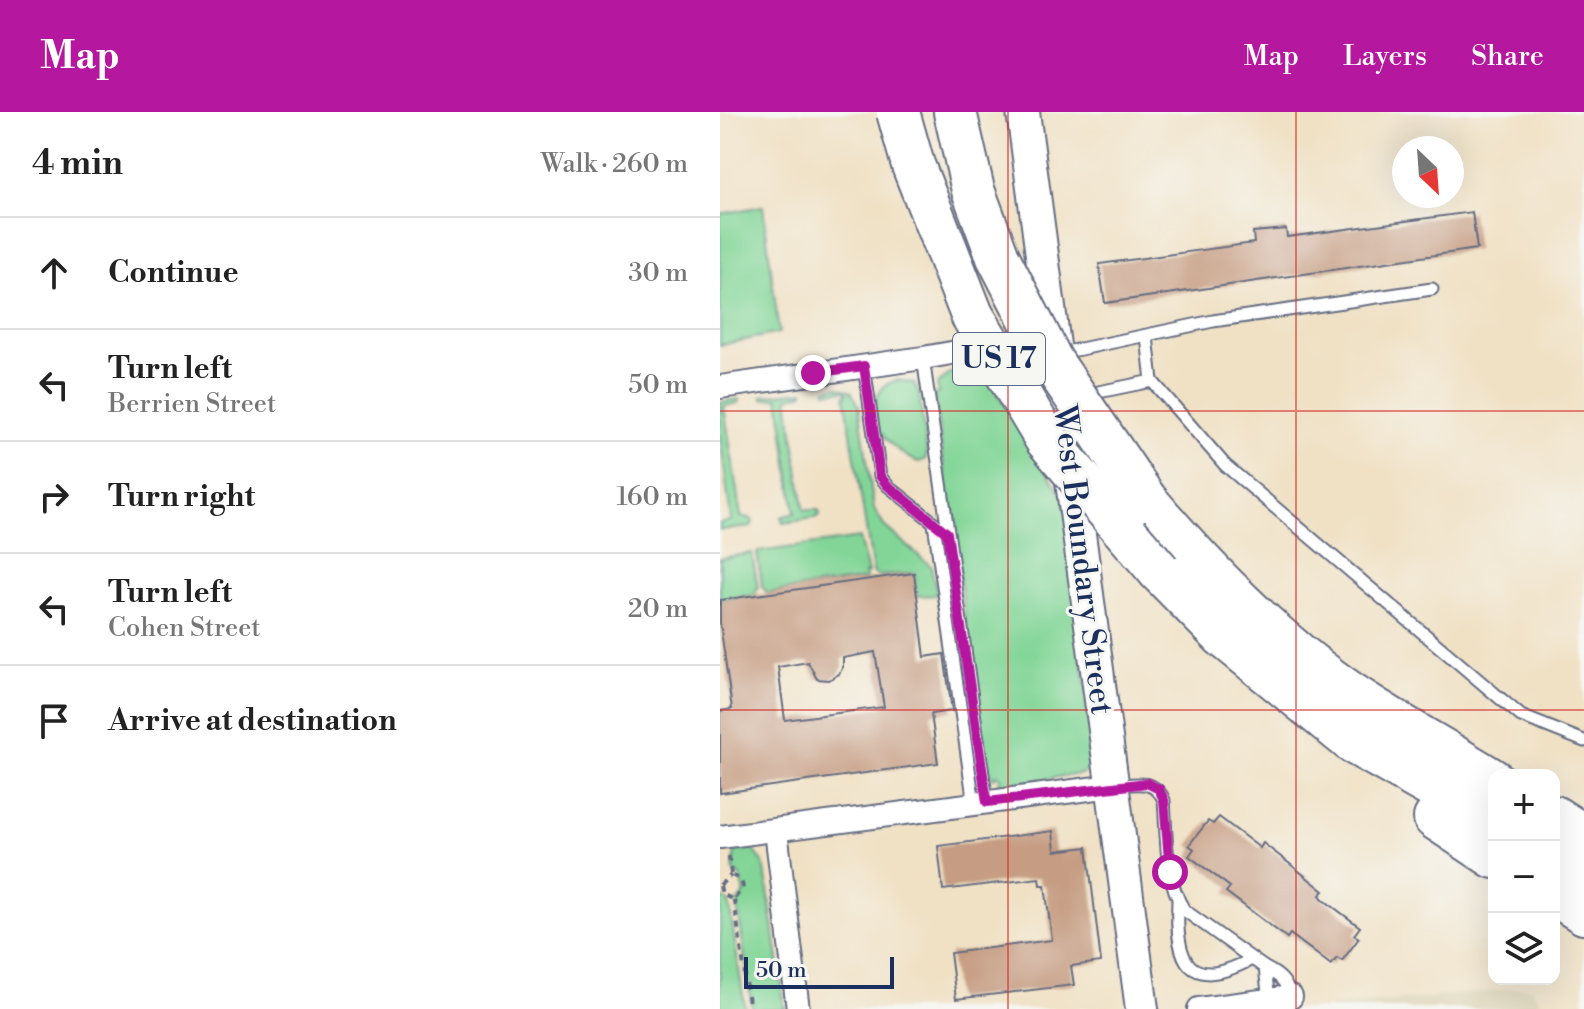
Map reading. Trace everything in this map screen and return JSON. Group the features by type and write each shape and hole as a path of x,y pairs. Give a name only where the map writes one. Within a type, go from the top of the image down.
{"highway":[{"name":"US 17","path":"898,112 913,165 972,315 1046,439 1160,572 1223,636 1354,743 1488,819"},
{"name":"US 17","path":"955,112 973,190 998,257 1052,362 1145,499 1181,543 1292,648 1353,694 1488,777"},
{"path":"1284,686 1370,776 1488,853"},
{"path":"1422,736 1495,769"},
{"path":"1560,798 1584,809"},
{"path":"1560,821 1584,836"},
{"path":"1560,860 1584,874"},
{"path":"1560,898 1584,913"}],"main road":[{"name":"West Boundary Street","path":"1023,113 1142,1009"}],"street":[{"path":"720,387 923,358 1055,345"},
{"path":"724,844 776,831 1112,786"},
{"path":"776,831 798,1009"},
{"path":"1199,1009 1280,998"}],"lane":[{"path":"1055,345 1147,336 1213,321 1432,289"},
{"path":"1147,336 1152,381 1225,465 1521,716 1584,741"},
{"path":"923,358 980,803"},
{"path":"864,366 880,476 947,533"},
{"path":"1062,399 1152,381"},
{"path":"934,523 980,803"},
{"path":"1112,786 1147,783 1159,789 1164,800 1170,872 1178,901 1179,948 1183,959 1192,969 1214,973 1232,969 1252,959"},
{"path":"1178,901 1184,910 1279,975 1287,984 1280,998"},
{"path":"1265,968 1280,998"}],"path":[{"path":"724,844 731,875"},
{"path":"731,875 720,886 722,894 734,900"},
{"path":"731,875 740,879 743,886 734,900 750,1009"}],"shaded area":[{"path":"1531,987 1544,1009 1317,1009"}],"green space":[{"path":"763,206 779,333 720,345 720,214"},
{"path":"980,367 1064,498 1094,759 1089,769 1081,774 1006,784 999,782 1001,777 997,775 994,778 986,767 934,394 939,393 937,385 950,373"},
{"path":"898,380 914,383 919,394 927,453 925,460 918,462 897,449 886,440 877,422 875,406 880,392"},
{"path":"837,386 851,391 859,405 874,509 884,526 931,566 937,595 917,596 914,573 877,576 873,572 846,390 826,392 826,389"},
{"path":"804,391 788,398 804,510 818,510 820,514 819,517 783,523 781,517 795,513 779,398 763,399 762,396"},
{"path":"739,399 739,403 724,406 741,517 750,518 753,522 751,527 720,530 720,523 731,521 720,435 720,402"},
{"path":"859,538 868,573 864,574 866,579 767,593 762,586 757,552"},
{"path":"752,553 758,589 756,595 720,599 720,558"},
{"path":"754,850 765,869 785,1009 752,1009 737,902 745,893 740,876 733,871 735,851"},
{"path":"720,897 729,902 745,1009 720,1009"}],"building":[{"path":"1472,212 1477,249 1105,303 1099,264 1254,243 1253,232 1286,229 1287,237"},
{"path":"914,573 925,657 944,654 952,711 931,714 938,763 720,793 720,711 732,709 720,623 720,600","holes":["875,652 884,707 785,720 778,667 808,662 817,679 829,680 839,674 843,658"]},
{"path":"1219,817 1260,848 1263,843 1290,864 1324,891 1320,895 1324,900 1360,927 1354,935 1359,938 1342,961 1337,958 1331,965 1290,934 1287,938 1226,892 1230,887 1189,856 1194,849 1189,845 1208,821 1213,824"},
{"path":"1053,831 1055,851 1087,847 1101,962 1071,966 1074,985 956,999 950,953 1052,940 1045,885 1040,885 1039,878 943,890 938,846"}],"route":[{"path":"813,373 864,366 880,476 947,533 987,802 1147,783 1159,789 1164,800 1170,872"}]}
